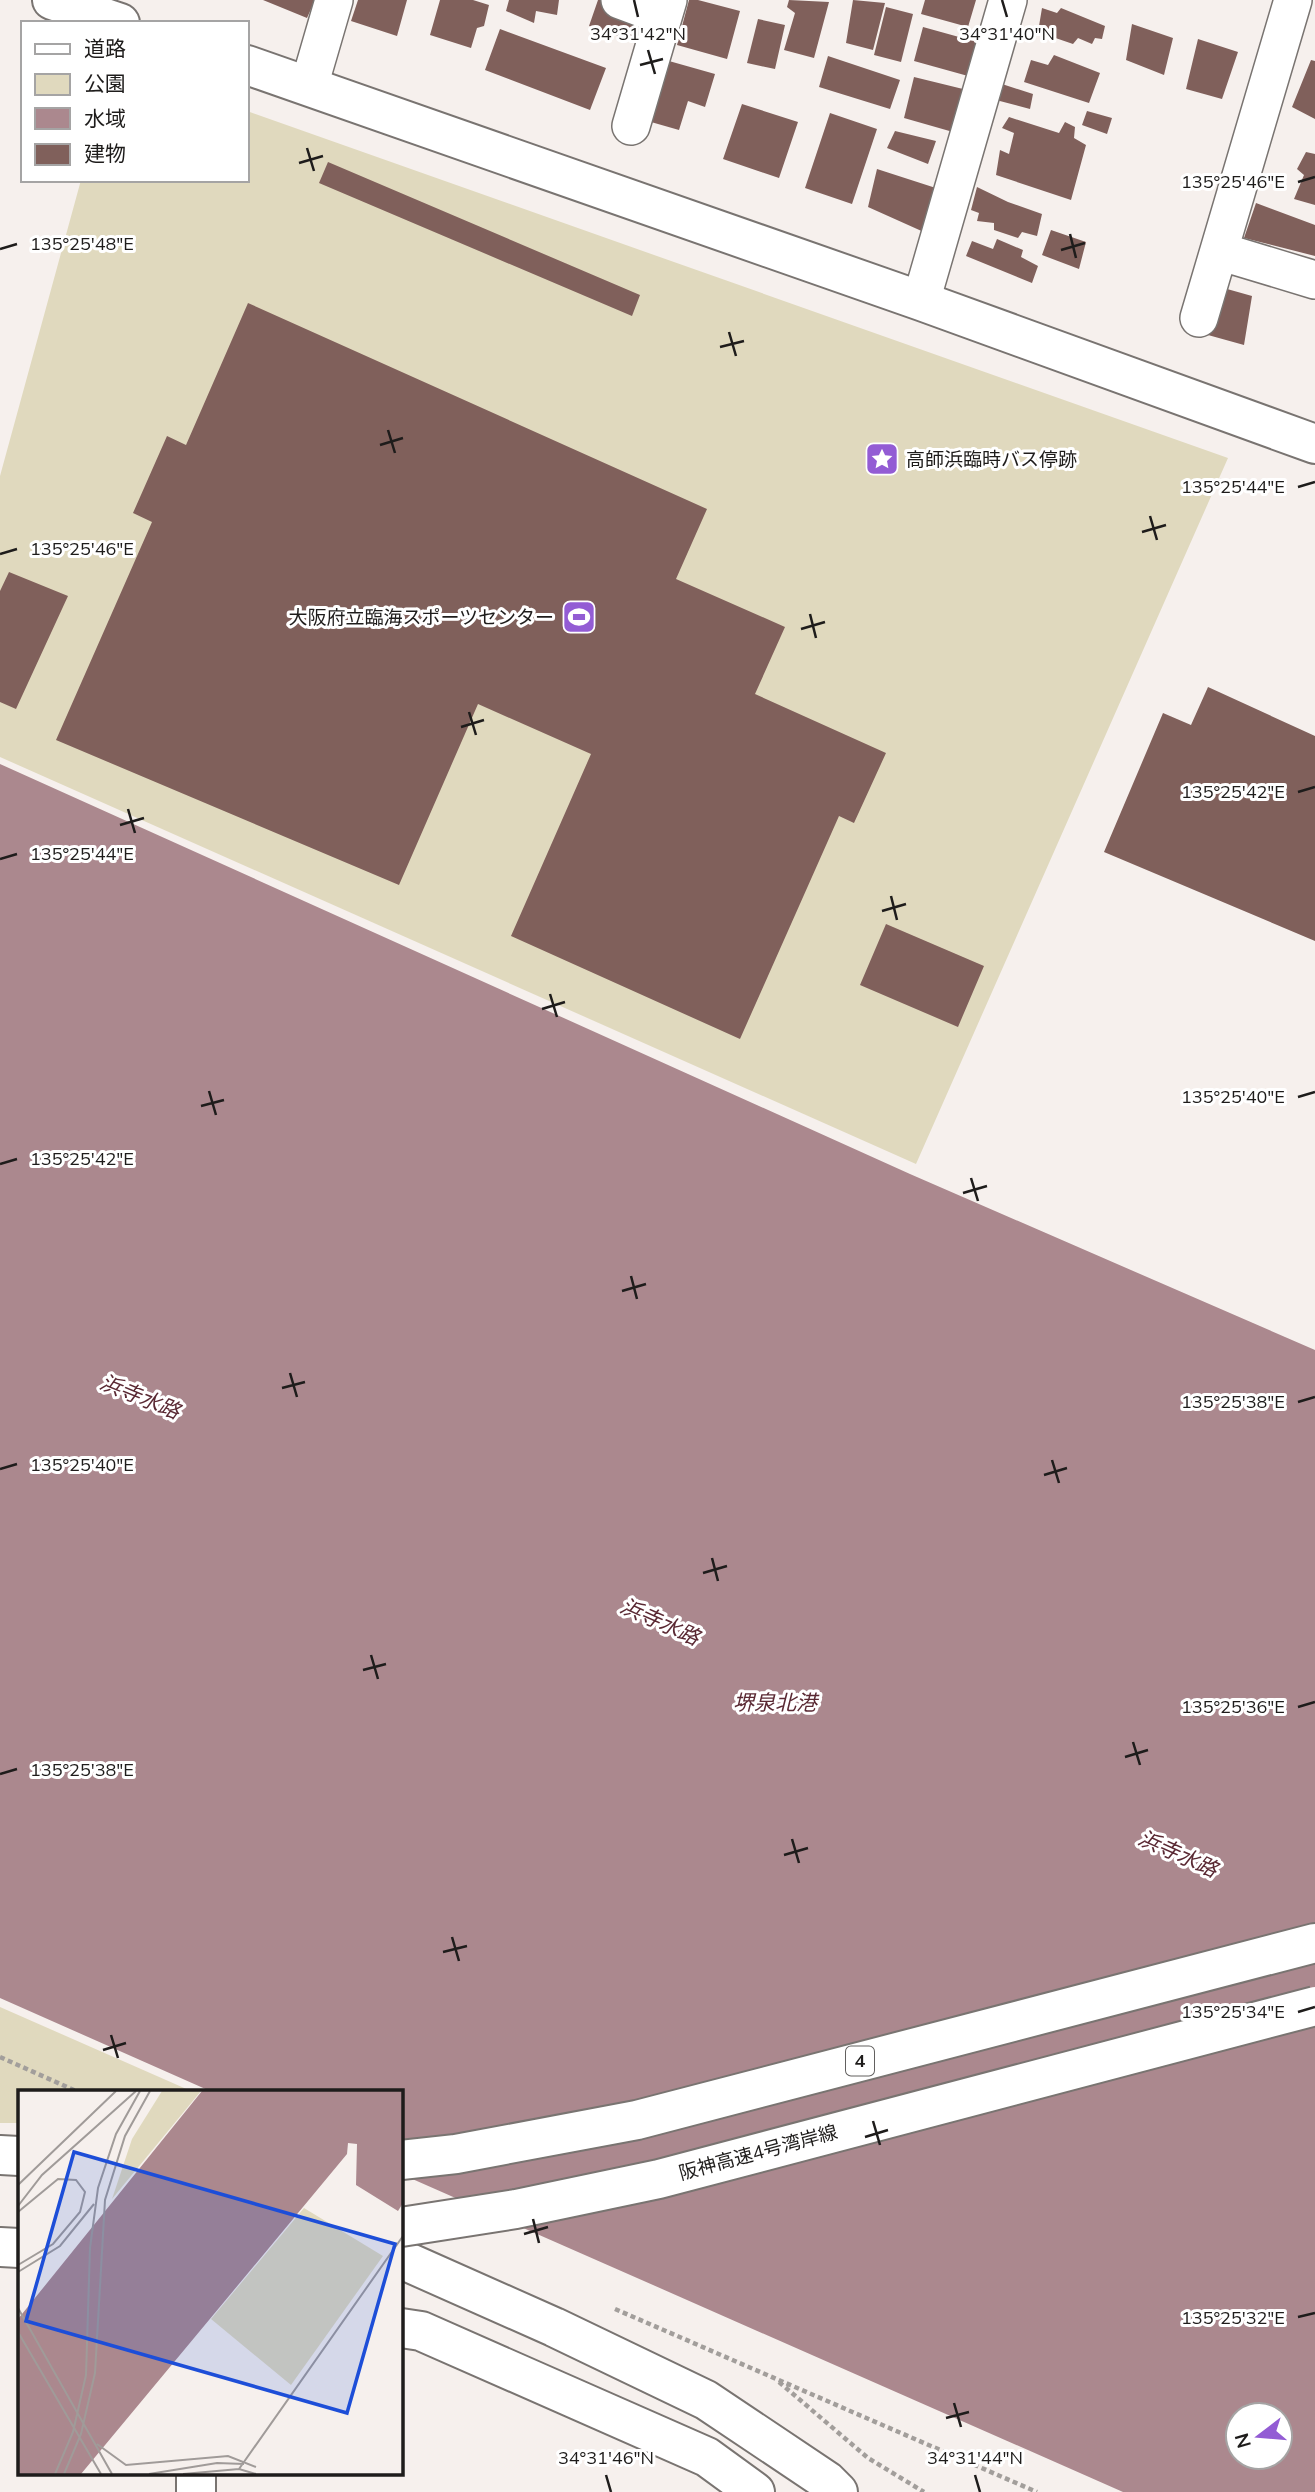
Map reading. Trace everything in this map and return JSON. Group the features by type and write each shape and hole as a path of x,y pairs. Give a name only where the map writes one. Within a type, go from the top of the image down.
{"main road":[{"path":"52,0 114,21"},
{"path":"248,65 921,301 1315,444"},
{"name":"4","path":"402,2160 456,2154 637,2120 1315,1943"},
{"name":"阪神高速4号湾岸線","path":"402,2227 516,2209 659,2179 1315,2006"},
{"path":"0,2155 18,2155"},
{"path":"0,2176 18,2176"},
{"path":"0,2231 18,2231"},
{"path":"0,2247 18,2248"},
{"path":"402,2259 554,2327 706,2400 827,2481 838,2492"},
{"path":"402,2328 421,2331 708,2458 755,2492"},
{"path":"196,2474 196,2492"}],"street":[{"path":"309,86 334,0"},
{"path":"620,0 665,8 631,126"},
{"path":"921,301 1008,0"},
{"path":"1199,318 1293,0"},
{"path":"1219,251 1315,280"}],"path":[{"path":"0,2057 74,2090"},
{"path":"611,2308 1037,2492"},
{"path":"776,2379 868,2458 924,2492"}],"green space":[{"name":"大阪府立臨海スポーツセンター","path":"248,111 1228,458 916,1164 0,757 0,476 80,182 248,182"},
{"path":"0,2007 189,2090 18,2090 18,2123 0,2123"}],"water":[{"name":"堺泉北港","path":"0,764 910,1174 1315,1350 1315,2492 1123,2492 402,2174 402,2090 208,2090 0,1998"}],"building":[{"path":"263,0 315,0 307,18"},
{"path":"358,0 407,0 397,36 351,21"},
{"path":"440,0 473,0 489,5 484,26 477,28 471,48 430,35"},
{"path":"509,0 559,0 557,15 536,11 534,23 506,11"},
{"path":"598,0 614,0 650,13 643,45 589,26"},
{"path":"689,0 740,11 727,59 677,45"},
{"path":"789,0 829,2 814,58 784,50 795,13 787,7"},
{"path":"853,0 885,3 873,50 846,43"},
{"path":"925,0 976,0 968,27 921,14"},
{"path":"886,7 913,14 901,62 874,55"},
{"path":"1042,8 1057,13 1061,8 1105,26 1102,39 1095,38 1092,44 1078,38 1073,44 1038,32"},
{"path":"758,19 785,25 775,69 747,63"},
{"path":"1132,24 1173,38 1164,75 1126,60"},
{"path":"923,27 977,42 968,76 914,61"},
{"path":"500,29 606,68 590,110 485,70"},
{"path":"1198,39 1238,52 1222,99 1186,89"},
{"path":"1054,55 1100,73 1089,103 1024,82 1031,60 1048,65"},
{"path":"828,56 900,80 890,109 819,87"},
{"path":"1311,60 1315,61 1315,119 1292,107"},
{"path":"669,61 715,74 705,107 688,101 679,130 651,122"},
{"path":"914,77 963,89 953,132 904,118"},
{"path":"1002,84 1033,94 1030,109 996,100"},
{"path":"742,104 798,122 779,178 723,159"},
{"path":"1087,111 1112,118 1107,134 1082,125"},
{"path":"830,113 877,129 852,204 805,188"},
{"path":"1009,117 1059,133 1065,122 1075,127 1074,138 1086,145 1071,200 996,175 1000,150 1009,154 1014,133 1002,128"},
{"path":"895,131 936,141 928,164 887,148"},
{"path":"1306,152 1315,154 1315,205 1294,199 1304,175 1297,169"},
{"path":"328,162 640,295 632,316 319,183"},
{"path":"877,169 942,190 926,233 868,207"},
{"path":"977,187 1042,214 1037,236 1022,232 1018,238 994,230 994,223 977,221 979,213 971,210"},
{"path":"1256,203 1315,225 1315,256 1244,238"},
{"path":"1051,230 1086,242 1079,269 1042,255"},
{"path":"997,239 1023,250 1021,257 1038,266 1032,283 966,256 972,241 993,249"},
{"path":"1220,287 1252,296 1244,345 1208,335"},
{"path":"248,303 707,509 676,579 785,627 755,694 886,753 854,823 839,816 740,1039 511,936 591,754 478,704 399,885 56,740 152,522 133,513 167,436 186,445"},
{"path":"9,572 68,596 16,709 0,702 0,591"},
{"path":"1208,687 1315,736 1315,941 1104,852 1163,713 1191,725"},
{"path":"886,924 984,966 958,1027 860,985"}],"place":[{"name":"高師浜臨時バス停跡","path":"882,459"},
{"name":"大阪府立臨海スポーツセンター","path":"579,617"}],"water label":[{"name":"浜寺水路","path":"140,1397"},
{"name":"浜寺水路","path":"660,1622"},
{"name":"浜寺水路","path":"1178,1854"}]}
